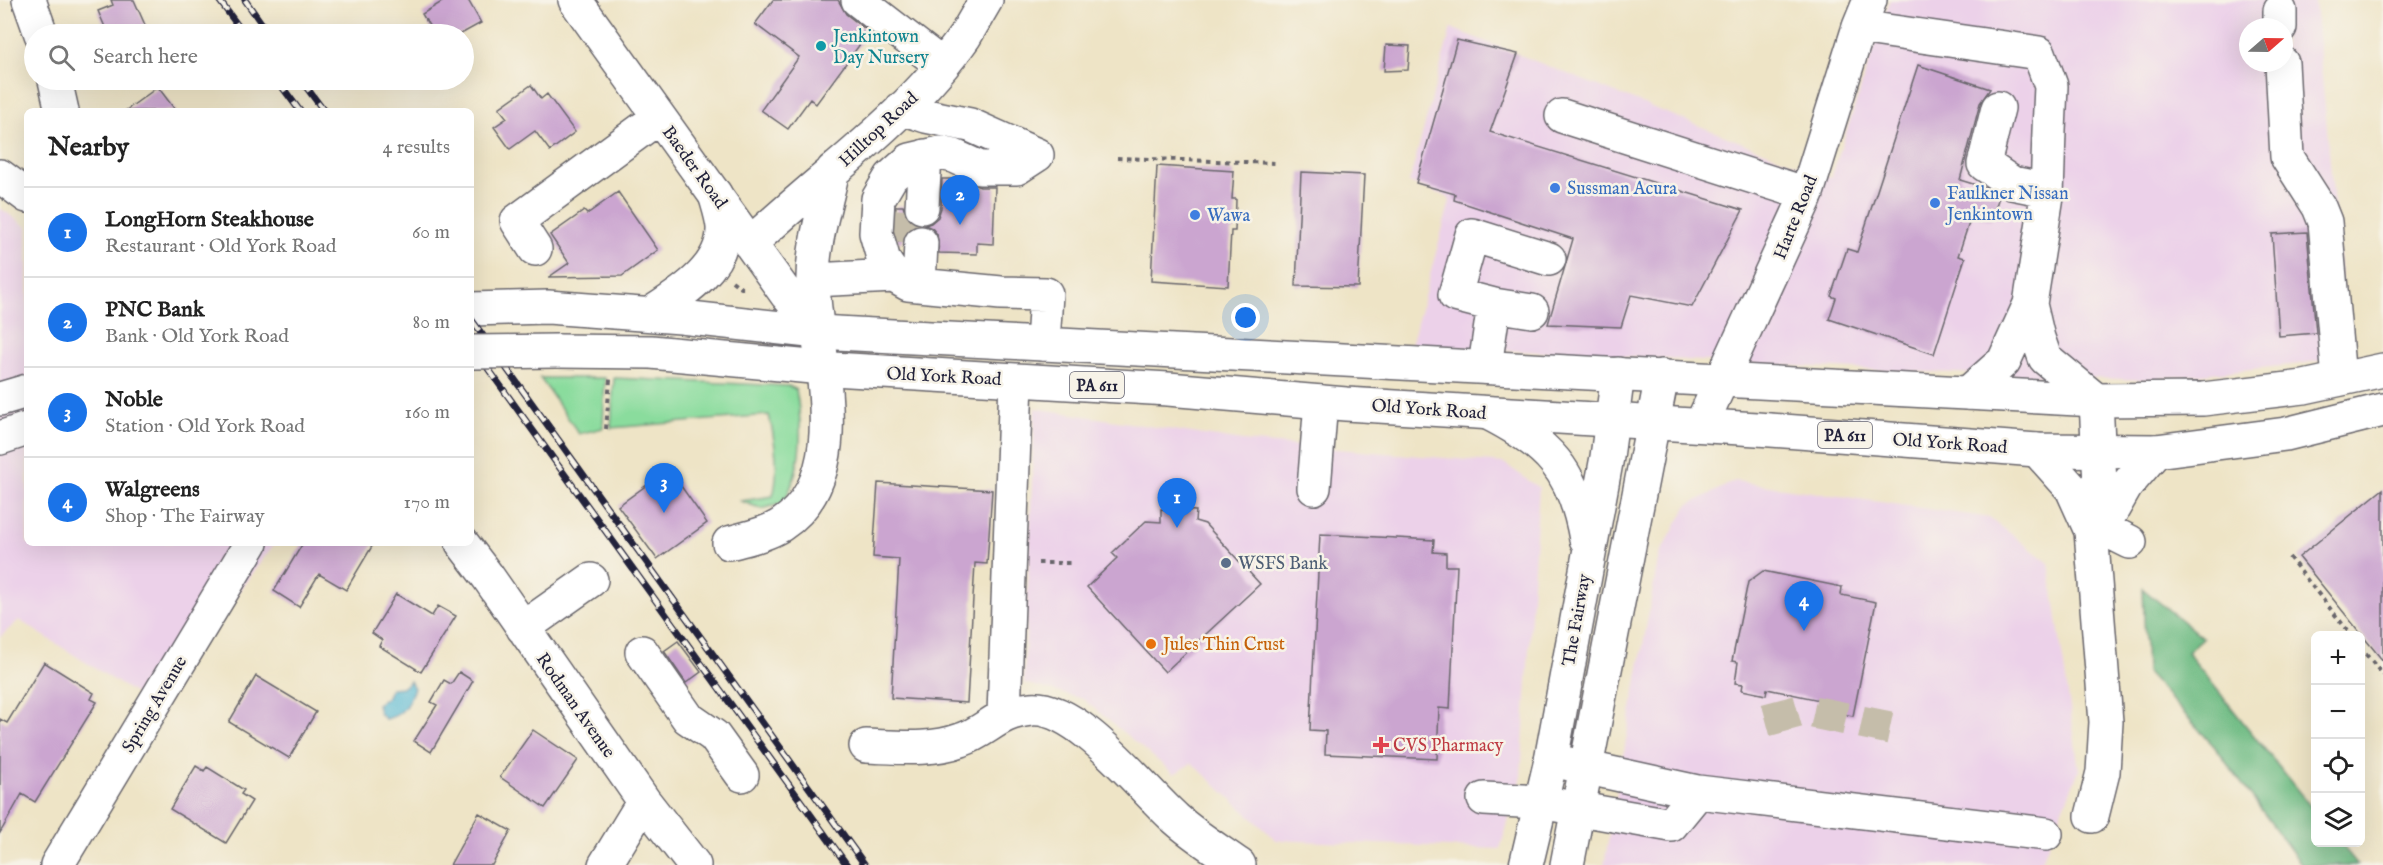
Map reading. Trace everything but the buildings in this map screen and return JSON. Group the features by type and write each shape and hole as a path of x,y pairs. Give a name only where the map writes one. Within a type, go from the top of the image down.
{"main road":[{"path":"30,0 38,24"},
{"name":"Baeder Road","path":"575,0 750,244 818,332"},
{"path":"858,0 942,65"},
{"name":"Hilltop Road","path":"750,244 864,145 902,108 965,36 986,0"},
{"path":"1865,14 2038,53 2051,86 2047,190 2030,304 2004,361 1968,393"},
{"name":"Harte Road","path":"1701,425 1720,379 1767,284 1807,194 1865,14"},
{"path":"2282,72 2287,157 2319,207 2325,222 2339,379"},
{"path":"902,108 926,116 970,124 1037,155 1017,168 980,168 940,153 910,163 891,177 878,200 876,233 884,261 904,263 1001,293 1046,294 1043,344"},
{"path":"1998,108 1984,164 2012,183 2047,190"},
{"path":"1562,116 1807,194"},
{"path":"535,249 517,221 659,117"},
{"path":"908,206 910,163"},
{"name":"Hilltop Road","path":"729,543 760,535 782,524 801,505 812,489 823,461 827,400 813,280 815,248 833,170"},
{"path":"0,175 24,177"},
{"path":"0,175 24,194"},
{"path":"650,314 690,287 716,257 723,228 715,194"},
{"path":"1532,311 1494,306 1455,296 1472,236 1549,259"},
{"path":"813,280 904,263"},
{"path":"2030,304 2045,358 2096,400 2097,451 2108,534 2106,722 2103,772 2092,816"},
{"path":"1485,366 1494,306"},
{"name":"Old York Road","path":"474,309 549,307 650,314 818,332 2096,400 2203,399 2304,387 2383,370"},
{"name":"Old York Road","path":"474,352 651,352 823,369 1168,388 1320,402 1701,425 2037,450 2156,451 2286,434 2383,410"},
{"name":"The Fairway","path":"1526,865 1551,760 1612,420 1618,374"},
{"name":"The Fairway","path":"1567,865 1662,376"},
{"path":"1004,714 1016,381"},
{"path":"0,399 24,392"},
{"path":"1314,488 1320,402"},
{"path":"1488,413 1533,439 1546,450 1569,481 1578,499 1583,520 1587,543 1585,572"},
{"path":"0,438 24,430"},
{"path":"2037,450 2108,534"},
{"path":"2108,534 2126,486 2156,451"},
{"name":"Spring Avenue","path":"57,865 249,546"},
{"name":"Rodman Avenue","path":"464,546 644,801 694,865"},
{"path":"523,628 591,580"},
{"path":"642,652 688,718 714,736 742,775"},
{"path":"866,746 930,747 962,740 1004,714 1033,709 1064,717 1091,734 1177,820 1239,865"},
{"path":"1551,760 1698,792 2046,834"},
{"path":"1484,799 1540,802 1671,825 1698,792"},
{"path":"605,865 644,801"}],"path":[{"path":"1118,158 1277,164"},
{"path":"606,429 610,374"},
{"path":"2289,557 2348,631"},
{"path":"1038,563 1073,563"},
{"path":"2365,652 2383,675"}],"shaded area":[{"path":"1890,0 2315,0 2348,356 2299,364 2146,380 1873,370 1411,345 1450,201 1447,196 1409,183 1451,28 1831,178"},
{"path":"0,208 24,225 24,546 273,546 153,705 19,620 0,637"},
{"path":"1035,408 1242,441 1504,463 1539,488 1521,776 1500,849 1276,840 1192,763 1174,774 1083,699 1024,683"},
{"path":"1735,481 1990,518 2049,563 2079,770 2040,865 1604,865 1659,555 1688,505"}],"green space":[{"path":"540,378 605,378 603,428 579,434"},
{"path":"614,378 789,386 796,390 800,419 800,448 790,490 783,503 762,509 741,501 773,496 776,466 775,445 769,415 611,428"},
{"path":"2143,589 2203,638 2187,652 2311,807 2311,847 2343,847 2358,865 2302,865 2214,746 2146,672"}],"water":[{"path":"410,681 414,688 407,704 401,712 385,719 379,713 377,704 386,698 391,688 403,687"}],"tunnel":[{"path":"906,243 908,206"},
{"path":"1766,720 1803,710 1890,728"}],"railway":[{"path":"219,0 237,24"},
{"path":"245,0 262,24"},
{"path":"284,90 298,108"},
{"path":"308,90 322,108"},
{"path":"474,323 865,865"},
{"path":"474,349 847,865"}],"place":[{"name":"Jenkintown Day Nursery","path":"821,46"},
{"name":"Sussman Acura","path":"1555,188"},
{"name":"Faulkner Nissan Jenkintown","path":"1935,203"},
{"name":"Wawa","path":"1195,215"},
{"name":"PNC Bank","path":"960,225"},
{"name":"Noble","path":"664,513"},
{"name":"LongHorn Steakhouse","path":"1177,528"},
{"name":"WSFS Bank","path":"1226,563"},
{"name":"Walgreens","path":"1804,631"},
{"name":"Jules Thin Crust","path":"1151,644"},
{"name":"CVS Pharmacy","path":"1381,745"}]}
